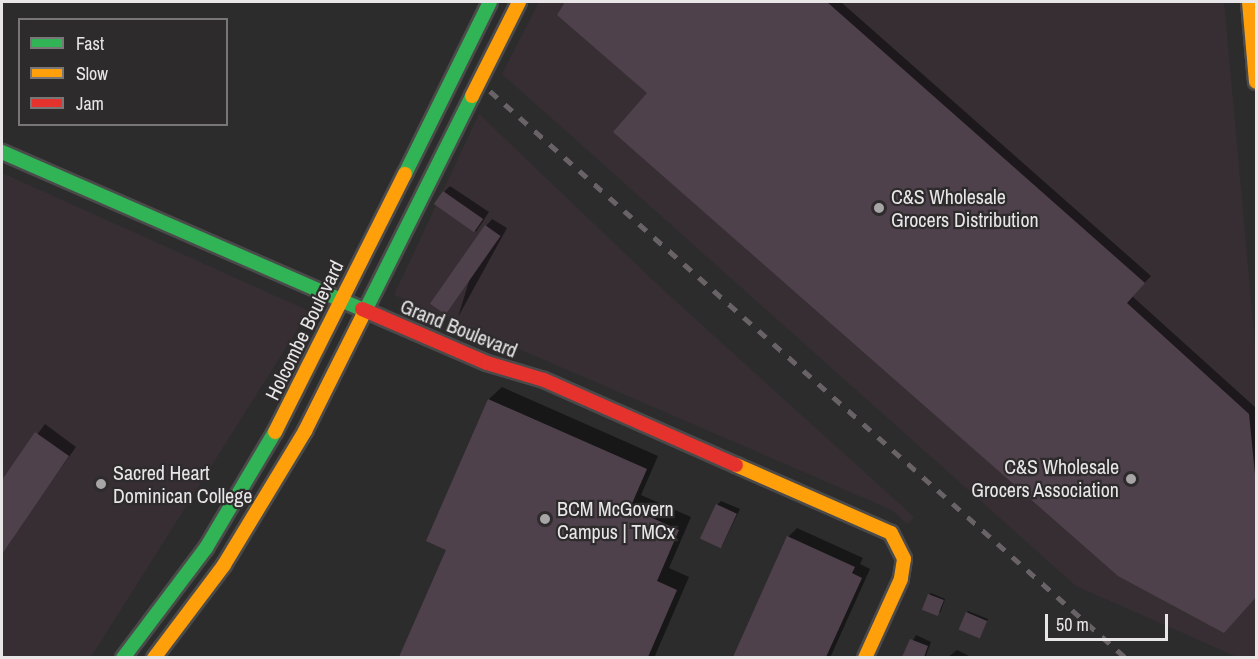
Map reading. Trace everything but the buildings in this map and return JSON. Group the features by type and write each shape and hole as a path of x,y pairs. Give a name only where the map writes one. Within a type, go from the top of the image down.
{"main road":[{"name":"Holcombe Boulevard","path":"123,657 206,548 247,482 490,2"},
{"path":"154,657 224,565 267,498 519,2"},
{"path":"1249,2 1257,82"},
{"name":"Grand Boulevard","path":"2,152 487,363 544,380 891,533 899,544 904,560 901,579 865,657"}],"shaded area":[{"path":"539,2 1224,2 1256,355 1256,657 1237,657 1076,586 502,74"},
{"path":"479,114 661,288 914,517 907,524 892,510 394,295"},
{"name":"Sacred Heart Dominican College","path":"2,173 309,311 91,657 2,658"}],"railway":[{"path":"490,91 1126,658"}],"traffic: fast":[{"path":"405,174 490,2"},
{"path":"362,317 472,96"},
{"path":"2,152 362,309"},
{"path":"123,658 206,548 275,432"}],"traffic: slow":[{"path":"472,96 519,2"},
{"path":"1249,2 1256,82"},
{"path":"275,432 405,174"},
{"path":"154,658 224,565 305,431 362,317"},
{"path":"736,465 891,533 904,559 901,579 865,658"}],"traffic: jam":[{"path":"362,309 487,363 544,380 736,465"}],"place":[{"name":"C&S Wholesale Grocers Distribution","path":"879,208"},
{"name":"C&S Wholesale Grocers Association","path":"1131,479"},
{"name":"Sacred Heart Dominican College","path":"101,484"},
{"name":"BCM McGovern Campus | TMCx","path":"545,519"}]}
